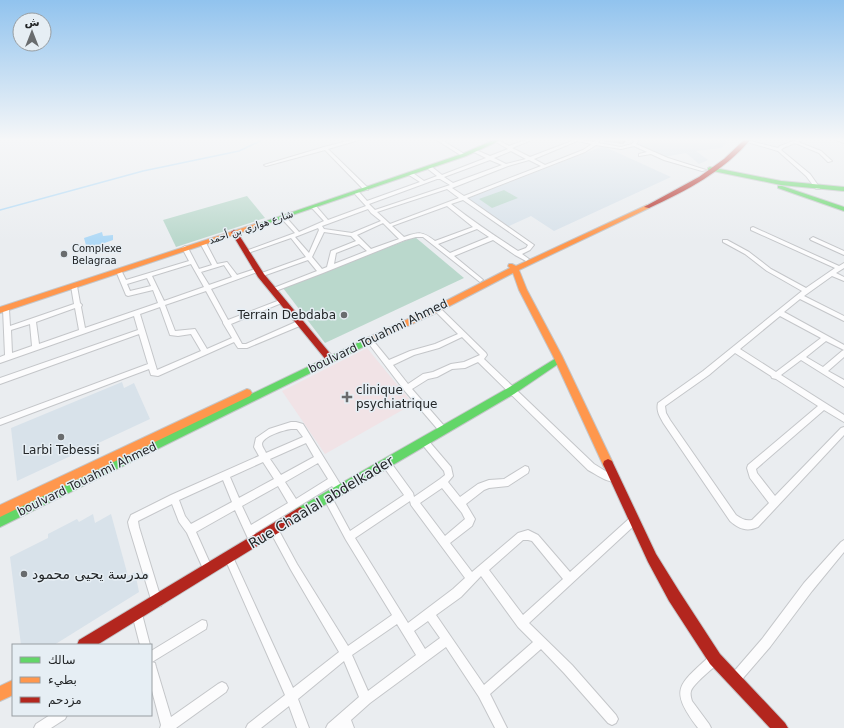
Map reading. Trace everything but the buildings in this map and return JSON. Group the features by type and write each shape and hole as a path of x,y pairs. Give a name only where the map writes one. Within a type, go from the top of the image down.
{"main road":[{"name":"شارع هواري بن أحمد","path":"3,309 414,173"},
{"name":"boulvard Touahmi Ahmed","path":"0,511 328,357 437,309 498,275 655,200 703,173"},
{"path":"734,173 800,190 844,209"},
{"path":"800,190 818,188 844,189"},
{"name":"boulvard Touahmi Ahmed","path":"514,268 526,259 632,211"},
{"path":"234,232 246,252 273,290 328,357"},
{"path":"514,268 521,287 543,326 652,558 674,596 715,659 780,728"},
{"path":"498,275 521,287"},
{"name":"boulvard Touahmi Ahmed","path":"0,521 480,280 498,275"},
{"name":"Rue Chaalal abdelkader","path":"86,644 157,602 327,497 511,391 558,360"},
{"path":"0,694 12,688"}],"street":[{"path":"350,173 366,189"},
{"path":"436,173 463,198 529,243 531,247 518,254"},
{"path":"246,252 298,234 321,228 328,222 369,207 423,182 451,173"},
{"path":"369,207 450,186 485,173"},
{"path":"321,228 353,235 448,204 526,173"},
{"path":"806,173 818,188"},
{"path":"411,174 423,182"},
{"path":"357,192 369,207 403,239"},
{"path":"448,204 477,227 526,259"},
{"path":"314,207 328,222"},
{"path":"283,216 298,234"},
{"path":"435,243 477,227"},
{"path":"309,258 321,228"},
{"path":"753,229 842,267"},
{"path":"273,290 403,239 420,234 451,255 480,280"},
{"path":"353,235 371,252"},
{"path":"292,236 321,272"},
{"path":"451,255 494,237"},
{"path":"813,239 844,253"},
{"path":"725,241 747,253 769,270 806,291"},
{"path":"330,268 333,252 359,242"},
{"path":"203,243 215,265"},
{"path":"185,248 240,346 246,346 300,323"},
{"path":"0,360 236,278 309,258"},
{"path":"124,283 192,262"},
{"path":"198,271 225,263 236,278"},
{"path":"842,267 806,291 706,373 661,405 662,413 733,518 747,526 755,524 844,430"},
{"path":"119,271 129,295 154,287"},
{"path":"831,273 844,279"},
{"path":"149,275 173,334 193,330 205,352"},
{"path":"74,286 79,305 83,332"},
{"path":"800,296 844,318"},
{"path":"226,323 282,301"},
{"path":"7,329 79,305"},
{"path":"3,309 7,329 9,357"},
{"path":"406,388 426,376 434,375 451,367 460,366 484,356 484,353 437,309"},
{"path":"136,313 154,373 158,373 235,339"},
{"path":"780,313 844,348"},
{"path":"33,320 36,348"},
{"path":"0,381 141,331"},
{"path":"388,364 412,353 437,346 463,334"},
{"path":"775,376 826,338"},
{"path":"0,341 7,339"},
{"path":"369,340 406,388 443,430"},
{"path":"735,349 844,419"},
{"path":"823,371 844,353"},
{"path":"801,357 844,384"},
{"path":"479,359 591,467 614,478"},
{"path":"0,422 152,365"},
{"path":"775,503 753,475 751,468 823,406"},
{"path":"294,504 258,447 260,440 285,426 294,424 300,426 339,490"},
{"path":"157,602 149,564 134,527 133,520 136,516 307,439"},
{"path":"349,537 443,482 449,476 448,470 424,440"},
{"path":"190,530 319,458"},
{"path":"386,463 471,579"},
{"path":"460,503 481,487 489,484 505,483 524,470"},
{"path":"225,476 254,542"},
{"path":"250,531 333,481"},
{"path":"443,482 468,515 469,523 444,542"},
{"path":"327,497 349,537 423,656"},
{"path":"174,498 182,519 190,530 208,570"},
{"path":"522,623 634,520"},
{"path":"274,530 294,567 346,653 366,699"},
{"path":"407,630 430,614 521,536 528,535 535,538 570,579"},
{"path":"734,680 766,643 808,587 843,549"},
{"path":"229,558 291,696 303,728"},
{"path":"482,569 522,623 568,669 612,719"},
{"path":"137,614 145,644"},
{"path":"430,614 483,693 501,728"},
{"path":"252,728 346,653 399,616"},
{"path":"152,656 202,625"},
{"path":"332,728 346,723 366,699 446,640"},
{"path":"483,693 540,642"},
{"path":"705,728 689,708 684,694 685,688 715,659"},
{"path":"152,671 167,728 222,688"},
{"path":"40,728 59,716"}],"shaded area":[{"path":"533,173 662,173 671,177 554,231 531,216 507,227 466,199"},
{"name":"clinique psychiatrique","path":"367,348 413,404 325,454 282,391"},
{"name":"Larbi Tebessi","path":"122,382 124,388 134,383 150,419 17,481 11,428"},
{"path":"93,514 95,523 111,514 128,576 135,572 139,592 56,644 21,644 10,557 48,538 48,534 77,519 79,522"}],"green space":[{"path":"504,190 518,198 492,208 479,199"},
{"path":"247,196 265,218 176,247 163,220"},
{"name":"Terrain Debdaba","path":"415,237 464,278 325,343 283,288"}],"water":[{"path":"102,232 103,236 113,235 113,240 87,249 84,238"}],"waterway":[{"path":"0,210 136,173"}],"traffic: fast":[{"path":"255,226 411,173"},
{"path":"730,173 781,183 844,189"},
{"path":"780,187 844,209"},
{"path":"0,521 370,340"},
{"path":"300,513 511,391 558,360"}],"traffic: slow":[{"path":"370,340 437,309 500,276 647,207"},
{"path":"0,310 255,226"},
{"path":"512,266 558,356 608,464"},
{"path":"0,511 247,393"},
{"path":"0,694 12,688"}],"traffic: jam":[{"path":"647,207 688,186 708,173"},
{"path":"234,232 261,275 330,359"},
{"path":"608,464 652,558 674,596 715,659 780,728"},
{"path":"86,644 300,513"}],"place":[{"name":"Complexe Belagraa","path":"64,254"},
{"name":"Terrain Debdaba","path":"344,315"},
{"name":"clinique psychiatrique","path":"347,397"},
{"name":"Larbi Tebessi","path":"61,437"},
{"name":"مدرسة يحيى محمود","path":"24,574"}]}
